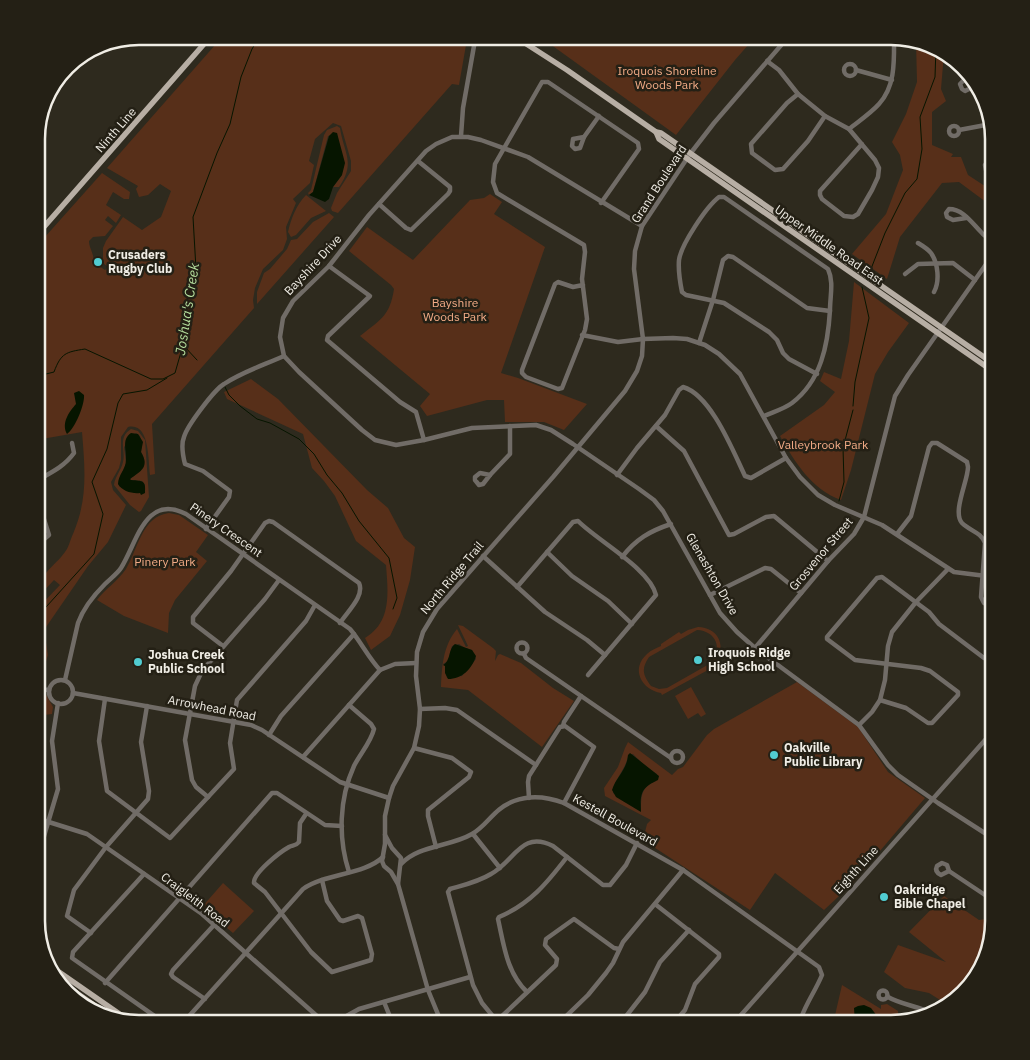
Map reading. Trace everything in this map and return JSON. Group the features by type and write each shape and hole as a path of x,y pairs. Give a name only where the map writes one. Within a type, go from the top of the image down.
{"main road":[{"name":"Ninth Line","path":"45,226 203,45"},
{"name":"Upper Middle Road East","path":"528,45 656,132 658,139 689,156 870,287 985,358"},
{"name":"Upper Middle Road East","path":"939,330 985,365"},
{"path":"62,974 117,1012"}],"street":[{"path":"474,45 463,108 461,136 481,140 539,163 601,203 642,226"},
{"name":"Grand Boulevard","path":"578,448 625,392 642,356 643,339 634,269 636,250 642,226 689,156 731,102 781,45"},
{"path":"849,129 880,103 888,90 892,80 894,45"},
{"path":"768,61 779,70 798,94 825,116 849,129 876,160 879,168 878,177 872,190 858,214 852,217 844,216 822,199 820,191 862,144"},
{"path":"856,70 892,80"},
{"path":"965,81 960,84 962,89 965,91 970,89"},
{"path":"583,285 572,286 558,282 555,284 522,370 523,375 556,389 561,389 587,318 583,285 584,245 497,193 494,186 492,174 495,164 542,82 548,82 636,140 639,146 639,149 601,203"},
{"path":"798,94 751,144 752,153 775,170 783,169 808,141 825,116"},
{"path":"584,137 599,116"},
{"path":"959,130 984,125"},
{"name":"Bayshire Drive","path":"284,356 280,333 286,311 293,301 329,266 379,204 426,151 452,137 461,136"},
{"path":"379,204 406,228 411,230 448,194 450,187 418,161"},
{"path":"764,416 790,404 805,391 817,374 826,346 830,323 832,278 828,269 724,198 719,198 707,210 681,251 679,262 682,292 724,303 769,332 777,340 789,360 817,374"},
{"path":"966,218 985,236"},
{"path":"918,243 930,251 936,263 937,286 934,292"},
{"path":"699,343 713,300 723,260 728,256 734,257 807,308 830,311"},
{"path":"905,274 918,264 953,263 975,280"},
{"path":"329,266 370,296 328,336 328,340 400,402 416,412 424,440"},
{"name":"Grosvenor Street","path":"755,648 828,561 854,534 864,517 896,396 908,374 985,266"},
{"path":"582,335 618,342 643,339 687,339 719,354 740,374 786,458 800,477 818,495 835,505 882,524 954,572 985,576"},
{"path":"206,529 229,497 230,492 203,471 185,464 184,436 214,393 222,385 284,356 355,424 375,440 396,445 472,428 536,425 551,430 578,448"},
{"path":"617,475 665,415 679,390 683,387 690,389 708,404 745,476 751,478 786,458"},
{"path":"490,475 510,454 510,426"},
{"path":"656,426 684,451 728,535 734,534 766,517 774,516 828,561"},
{"path":"45,476 69,460 74,453 72,443"},
{"path":"897,534 911,516 929,447 932,443 938,443 966,462 968,467 958,509 959,517 963,524 984,539 981,598 985,604"},
{"name":"Glenashton Drive","path":"578,448 654,500 671,524 720,613 728,624 755,648 859,725 888,765 933,799 985,833"},
{"name":"North Ridge Trail","path":"383,857 386,835 385,816 389,798 414,748 419,726 420,710 416,663 420,639 432,616 578,448"},
{"name":"Pinery Crescent","path":"65,680 81,617 99,590 121,568 146,520 157,512 169,509 186,514 350,629 380,670"},
{"path":"223,646 194,623 192,618 265,523 271,521 358,581 361,591 340,623"},
{"path":"518,586 573,522 578,521 601,541 641,570 654,588 656,595 588,675"},
{"path":"622,557 635,542 645,535 671,524"},
{"path":"45,525 48,535 45,538"},
{"path":"547,552 572,576 608,601 632,624"},
{"path":"483,556 545,612 605,655"},
{"path":"710,595 765,568 771,569 801,593"},
{"path":"859,725 880,700 892,632 916,602 948,569"},
{"path":"880,700 906,708 928,723 932,723 958,696 958,692 930,672 921,668 855,660 826,637 877,578 882,577 916,602 929,612 939,624 985,658"},
{"path":"208,797 196,786 192,778 185,740 196,681 202,671 265,599 279,580"},
{"path":"106,699 99,741 106,791 170,838 234,769 230,743 237,700 306,620 315,605"},
{"path":"269,735 281,716 354,634"},
{"path":"524,654 526,658 671,758"},
{"path":"303,757 380,670 395,664 416,663"},
{"path":"65,680 72,686 72,697 66,702 58,703 50,697 49,690 55,682 65,680"},
{"path":"45,690 49,690"},
{"name":"Arrowhead Road","path":"73,693 255,726 338,781 389,798"},
{"path":"529,798 528,779 581,696"},
{"path":"45,835 58,786 52,743 58,703"},
{"path":"91,933 69,919 66,914 74,890 106,847 145,803 149,794 141,742 147,706"},
{"path":"349,706 371,724 374,729 354,766 344,795 342,826 349,872"},
{"path":"420,710 445,708 457,710 536,765"},
{"path":"563,726 594,748 564,803"},
{"name":"Eighth Line","path":"742,1015 985,740"},
{"path":"414,748 450,757 471,772 468,778 428,810 436,847"},
{"path":"105,983 272,793 277,793 325,825 342,826"},
{"name":"Kestell Boulevard","path":"400,865 410,855 472,834 499,809 515,800 529,798 552,799 564,803 682,870 819,967 822,975 801,1015"},
{"path":"306,814 300,823 300,842 273,859 254,879 254,883 266,892 311,952 332,972 371,960 372,954 362,918 358,916 343,921 340,920 327,901 322,880"},
{"name":"Craigleith Road","path":"45,821 83,832 180,898 246,952 316,1015"},
{"path":"472,834 500,868"},
{"name":"North Ridge Trail","path":"386,835 397,852"},
{"path":"492,1015 482,1003 470,977 448,892 450,888 479,880 500,868 523,844 535,841 553,846 603,885 610,885 626,865 637,843"},
{"path":"190,1015 303,889 313,882 372,866 390,851 397,852 401,858 398,884"},
{"name":"Kestell Boulevard","path":"397,852 410,855"},
{"path":"383,857 383,864 398,884 428,990 438,1015"},
{"path":"527,992 511,972 499,916 508,914 525,904 552,877 567,857"},
{"path":"372,866 395,870 400,865"},
{"path":"568,1015 606,973 630,933 682,870"},
{"path":"950,871 985,894"},
{"path":"144,874 73,952 72,958 153,1015"},
{"path":"655,904 718,952 719,957 695,984 685,1010 681,1015"},
{"path":"503,1015 556,965 557,959 545,945 546,939 574,918 614,948 619,949"},
{"path":"205,999 173,977 172,972 214,925"},
{"path":"627,1015 645,992 660,962 689,930"},
{"path":"348,1015 359,1009 470,977"},
{"path":"888,997 896,1002 924,1009"},
{"path":"384,1002 389,1015"}],"green space":[{"path":"215,45 466,45 459,85 452,84 338,213 332,211 331,208 337,193 351,171 351,161 341,126 333,123 315,139 309,161 314,165 310,183 293,199 296,203 286,227 287,239 283,250 263,269 255,288 254,308 152,424 155,474 150,475 148,452 144,436 140,430 135,427 128,427 121,437 121,460 111,482 113,490 126,505 108,542 88,566 45,629 45,601 60,585 54,580 45,590 45,574 66,550 78,521 83,496 84,471 82,432 45,438 45,237 102,173 130,192 129,199 124,199 113,192 106,205 121,215 116,223 108,216 105,220 113,226 105,236 93,237 89,241 93,262 105,270 108,267 103,263 103,248 123,217 142,230 161,217 171,191 160,184 148,195 139,197 136,189 138,186 107,168"},
{"name":"Iroquois Shoreline Woods Park","path":"551,45 748,45 676,135"},
{"path":"916,48 943,61 941,89 946,101 932,112 932,145 953,154 951,157 961,157 968,175 985,186 985,201 959,182 942,183 900,237 887,279 852,254 886,214 903,170 900,155 892,142 906,114 917,82"},
{"path":"337,126 340,128 348,165 344,179 339,187 333,187 342,175 337,133 328,136 313,192 309,195 324,135 327,130"},
{"name":"Bayshire Woods Park","path":"490,194 502,202 494,214 545,247 501,373 587,404 564,430 544,422 505,422 504,400 487,400 427,416 420,406 430,394 360,336 387,312 394,289 349,251 367,227 413,260 470,200 484,198"},
{"path":"306,195 326,211 311,218 296,235 291,237 288,232 292,217 299,203"},
{"path":"329,213 334,217 257,304 257,292 264,273 270,269 287,249 291,240 297,239 313,222"},
{"name":"Valleybrook Park","path":"854,282 909,323 875,374 851,470 841,500 830,495 812,482 798,465 780,436 824,405 835,392 820,381 824,372 841,379 849,341"},
{"path":"251,379 278,399 367,490 388,508 404,538 415,547 410,580 400,615 390,636 371,650 365,638 380,624 384,615 387,596 386,565 356,541 335,496 312,468 303,434 227,399 224,392"},
{"path":"131,429 138,431 145,440 149,497 139,512 130,505 114,485 124,458 123,440","holes":["136,433 140,436 144,464 141,470 130,480 142,481 145,485 145,492 120,487 118,484 126,463 124,447"]},
{"name":"Pinery Park","path":"169,513 179,515 208,535 196,552 207,561 175,600 169,613 168,633 124,616 97,600 126,569 147,527 160,515"},
{"path":"458,625 463,626 493,648 496,651 495,661 500,654 521,663 553,688 574,701 542,747 468,690 441,687 443,664 446,649 457,629 466,647 468,646","holes":["459,644 472,650 476,659 462,676 447,678 443,664 448,661 452,646"]},
{"path":"698,627 715,633 721,648 719,664 662,695 648,688 639,672 642,660 652,650 661,646 661,644 679,632 681,634","holes":["697,630 709,633 716,641 717,652 711,663 667,688 659,689 651,686 644,672 649,657"]},
{"path":"45,636 48,655 45,664"},
{"path":"797,682 858,727 888,772 925,798 851,885 824,910 775,873 750,910 643,840 647,824 651,820 605,796 604,788 618,767 628,742 672,775 683,767 707,735 714,729","holes":["633,754 645,766 657,774 656,781 647,786 643,793 641,811 613,793 615,783 625,766 628,755"]},
{"path":"691,687 706,714 701,717 698,713 688,719 675,696"},
{"path":"45,693 53,707 52,714 45,715"},
{"path":"223,883 254,911 233,933 202,907"},
{"path":"944,896 979,920 985,919 983,939 975,963 962,983 941,1000 929,993 905,988 884,972 898,945 946,962 909,932"},
{"path":"842,985 881,1009 881,1005 887,1004 898,1011 897,1015 835,1015"}],"shaded area":[{"path":"333,132 337,133 345,163 342,175 333,187 329,199 325,202 309,195 313,192 329,136"},
{"path":"79,391 84,395 83,404 76,422 67,434 65,422 68,414 76,404 74,393"},
{"path":"131,433 138,434 143,442 141,452 145,461 143,468 130,479 144,483 145,493 141,495 140,493 125,490 118,484 126,463 125,442"},
{"path":"455,644 472,650 476,656 466,672 453,679 448,679 445,673 445,666 443,665 446,663"},
{"path":"630,753 659,776 658,780 648,786 641,796 641,812 616,797 612,790 626,765"},
{"path":"864,1005 871,1008 876,1015 854,1015 854,1008"}],"waterway":[{"name":"Joshua's Creek","path":"45,375 54,372 65,354 85,349 151,379 163,379 175,373 183,345 184,310 196,269 193,217 230,124 241,77 254,45"},
{"path":"869,274 885,233 905,193 917,179 922,149 920,117 935,77 936,57"},
{"path":"853,406 855,382 869,318 862,287"},
{"path":"184,346 197,360"},
{"path":"45,608 94,554 103,514 92,482 107,449 118,403 123,394 147,390 167,378"},
{"path":"225,387 229,395 257,419 270,423 299,439 314,454 359,521 389,558 397,598 393,609"},
{"path":"839,501 844,482 843,448 853,410"}],"place":[{"name":"Crusaders Rugby Club","path":"98,262"},
{"name":"Iroquois Ridge High School","path":"698,660"},
{"name":"Joshua Creek Public School","path":"138,662"},
{"name":"Oakville Public Library","path":"774,755"},
{"name":"Oakridge Bible Chapel","path":"884,897"}]}
